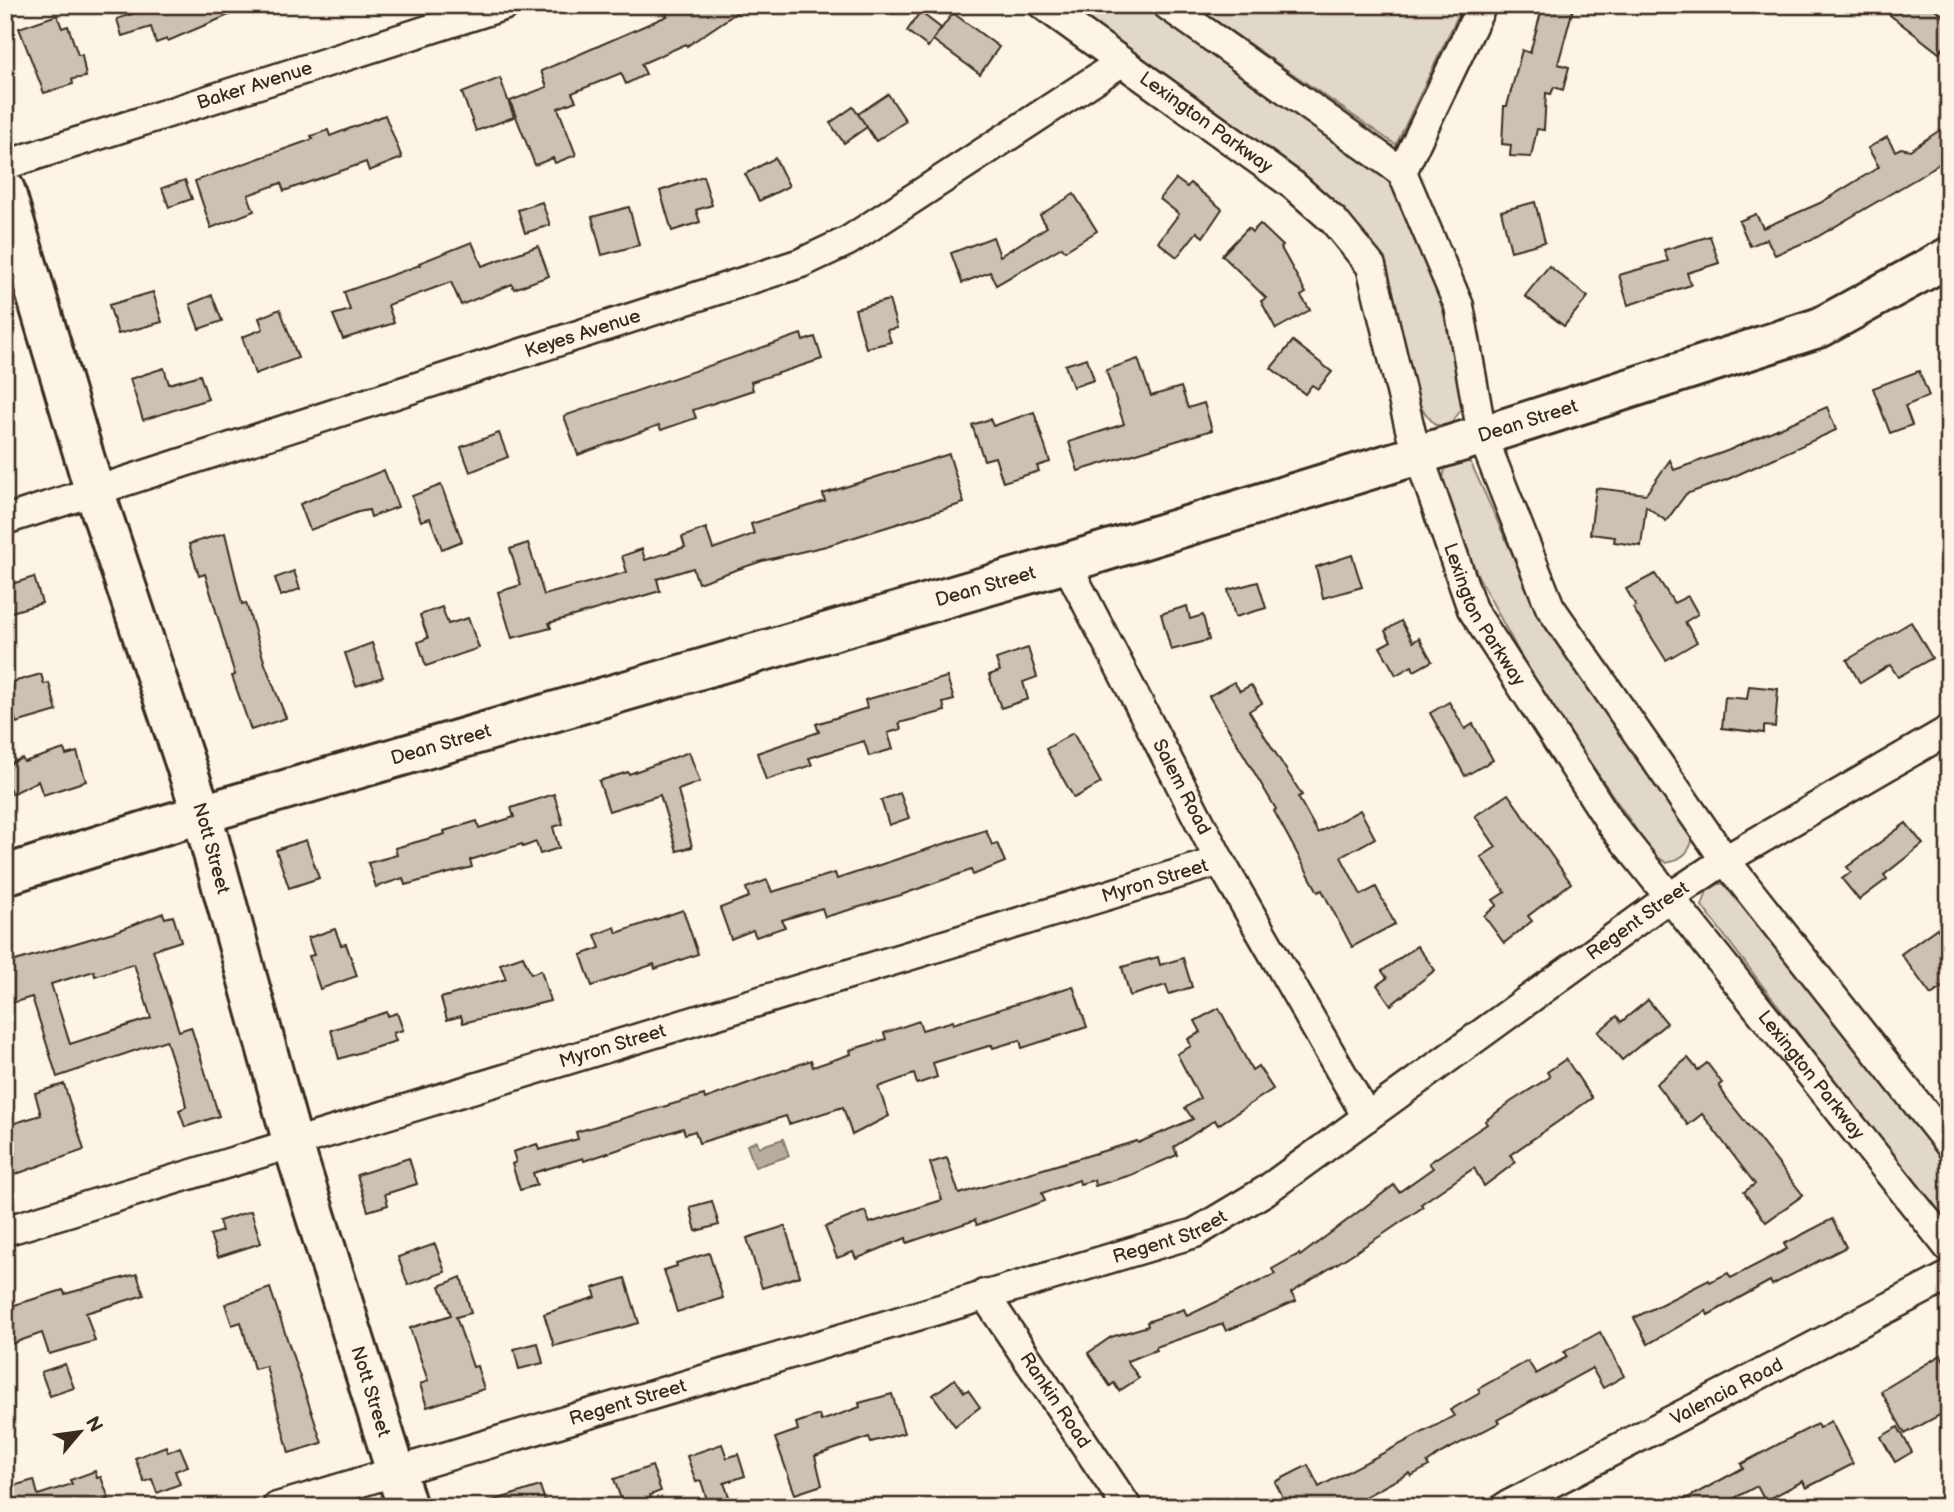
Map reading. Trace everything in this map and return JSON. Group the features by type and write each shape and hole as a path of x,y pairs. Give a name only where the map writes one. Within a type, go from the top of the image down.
{"street":[{"name":"Baker Avenue","path":"5,165 506,5"},
{"name":"Lexington Parkway","path":"1043,5 1293,186 1334,221 1371,266 1418,455 1472,609 1612,825 1667,899 1949,1248"},
{"path":"1167,5 1402,172 1459,306 1482,435 1549,607 1725,860 1949,1144"},
{"path":"1402,172 1482,5"},
{"name":"Keyes Avenue","path":"5,520 801,263 848,241 1120,62"},
{"name":"Nott Street","path":"5,190 95,493 202,814 293,1144 407,1507"},
{"name":"Dean Street","path":"5,875 202,814 1066,563 1482,435 1821,327 1949,257"},
{"name":"Salem Road","path":"1066,563 1220,861 1367,1117"},
{"name":"Regent Street","path":"277,1507 1195,1233 1265,1191 1667,899 1725,860 1949,730"},
{"name":"Myron Street","path":"5,1231 1220,861"},
{"name":"Valencia Road","path":"1505,1507 1949,1276"},
{"name":"Rankin Road","path":"984,1294 1127,1507"}],"shaded area":[{"path":"1069,5 1145,5 1380,173 1405,200 1437,288 1460,379 1461,410 1450,425 1435,425 1421,408 1389,284 1370,242 1310,179"},
{"path":"1193,5 1463,5 1396,145"},
{"path":"1456,458 1471,463 1530,593 1615,728 1694,835 1688,850 1678,859 1667,863 1653,854 1536,684 1477,574 1442,483 1445,469"},
{"path":"1731,883 1949,1162 1949,1232 1702,906 1707,891 1719,884"},
{"path":"783,1139 789,1156 755,1167 747,1145 757,1141 759,1147"}],"building":[{"path":"142,5 250,6 168,41 167,39 156,43 151,27 122,36 117,19 144,10"},
{"path":"660,5 748,5 687,46 686,44 641,64 646,74 626,84 621,73 572,93 576,101 558,108 576,155 555,163 553,158 535,165 510,101 547,87 541,71 667,16"},
{"path":"1543,5 1574,5 1558,64 1569,67 1563,90 1554,87 1551,94 1546,93 1544,130 1537,129 1531,157 1510,156 1511,145 1502,144 1504,106 1507,106 1522,50 1530,53"},
{"path":"1877,5 1930,5 1949,20 1949,41 1939,53"},
{"path":"920,12 941,28 928,47 907,31"},
{"path":"953,13 999,47 980,74 933,40"},
{"path":"57,15 62,28 68,26 78,55 82,55 86,77 72,79 73,84 44,93 19,28"},
{"path":"500,78 514,117 476,131 462,93"},
{"path":"888,94 906,121 876,141 858,114"},
{"path":"853,107 867,127 844,143 830,123"},
{"path":"385,115 402,158 369,171 366,162 284,191 281,183 248,195 254,211 211,228 195,181 313,139 311,136 328,130 330,136"},
{"path":"1949,124 1949,157 1919,177 1817,237 1775,255 1767,239 1750,246 1739,221 1756,214 1763,228 1820,203 1879,167 1868,148 1887,137 1895,151 1901,148 1910,150"},
{"path":"775,158 789,186 759,201 745,174"},
{"path":"703,176 712,205 696,210 700,222 672,231 660,191"},
{"path":"1176,179 1187,187 1190,183 1222,209 1203,237 1197,232 1177,257 1158,242 1179,214 1160,199"},
{"path":"185,180 192,199 169,207 162,188"},
{"path":"1074,194 1097,231 1065,251 1062,247 996,285 990,272 962,283 951,253 993,237 1000,256 1047,227 1040,215"},
{"path":"542,202 550,225 525,233 518,210"},
{"path":"1535,202 1545,242 1511,251 1501,211"},
{"path":"629,207 639,245 602,255 592,217"},
{"path":"1260,224 1283,246 1281,248 1306,293 1301,296 1310,310 1276,329 1261,301 1266,298 1222,255 1248,228 1252,232"},
{"path":"1710,236 1719,263 1687,273 1691,285 1628,305 1619,275 1668,261 1664,250"},
{"path":"472,242 482,266 538,246 549,276 514,289 512,284 461,305 451,282 388,305 394,323 343,339 333,315 350,310 344,292 420,265 419,263"},
{"path":"1549,266 1588,297 1564,326 1525,296"},
{"path":"153,292 162,322 118,334 109,305"},
{"path":"212,295 222,321 199,329 190,304"},
{"path":"889,300 897,328 887,330 891,342 866,348 855,309"},
{"path":"280,309 298,358 255,374 242,337 263,329 259,318"},
{"path":"801,334 803,341 815,337 822,359 751,382 753,390 693,410 696,418 661,430 659,425 578,455 564,416"},
{"path":"1293,341 1332,372 1318,389 1312,385 1305,394 1271,368"},
{"path":"1087,358 1094,380 1073,387 1065,365"},
{"path":"1138,359 1151,396 1181,387 1188,408 1204,403 1212,430 1078,471 1069,442 1124,424 1106,370"},
{"path":"164,368 169,384 200,375 208,399 143,420 130,379"},
{"path":"1919,371 1929,396 1905,406 1912,425 1890,433 1873,388"},
{"path":"1827,407 1836,430 1726,480 1686,494 1666,521 1646,506 1641,546 1614,542 1615,537 1590,534 1596,488 1646,494 1670,460 1674,470 1727,451"},
{"path":"1034,412 1050,462 1037,466 1039,471 1003,482 995,457 984,460 972,425 990,419 993,426"},
{"path":"499,433 508,457 470,472 461,447"},
{"path":"949,454 964,503 826,546 762,561 698,583 693,568 657,579 660,591 549,623 551,628 512,638 498,592 521,585 510,549 528,543 544,595 627,572 622,556 642,549 645,560 685,547 682,537 706,528 713,549 754,534 751,524 825,501 823,494"},
{"path":"384,470 398,507 371,517 369,510 358,512 310,530 300,504"},
{"path":"441,485 462,541 442,549 430,518 421,521 412,496"},
{"path":"225,533 242,604 246,603 286,718 251,730 232,676 235,675 205,574 199,576 189,544"},
{"path":"1352,555 1362,587 1323,598 1316,567"},
{"path":"294,571 300,589 281,596 275,578"},
{"path":"1655,574 1674,603 1688,596 1698,614 1685,622 1697,642 1666,660 1633,608 1636,606 1626,589"},
{"path":"34,577 42,603 5,614 5,586"},
{"path":"1258,582 1266,608 1235,617 1228,590"},
{"path":"1187,606 1190,619 1203,615 1209,640 1171,650 1161,614"},
{"path":"442,607 448,624 468,618 479,648 426,666 418,642 428,638 420,615"},
{"path":"1401,621 1413,642 1419,638 1432,661 1414,671 1412,666 1396,675 1380,647 1391,641 1385,631"},
{"path":"1911,622 1932,658 1898,677 1890,665 1860,683 1847,660"},
{"path":"372,643 383,677 356,686 345,653"},
{"path":"1028,648 1037,677 1023,682 1028,699 1001,708 989,675 1000,671 996,659"},
{"path":"41,674 44,684 49,683 57,711 16,723 6,684"},
{"path":"947,677 954,700 943,703 945,711 899,723 901,729 888,733 893,749 869,756 864,741 809,758 812,765 766,780 757,753 819,732 816,724 867,708 865,700"},
{"path":"1234,682 1240,691 1251,685 1262,703 1249,711 1302,795 1298,797 1318,833 1360,810 1375,838 1341,857 1361,895 1376,887 1395,924 1352,947 1322,890 1318,892 1274,811 1276,809 1209,696"},
{"path":"1749,686 1778,689 1775,727 1764,726 1764,733 1722,728 1725,697 1747,699"},
{"path":"1449,702 1465,729 1473,724 1493,760 1465,776 1430,713"},
{"path":"1073,733 1101,783 1074,798 1046,749"},
{"path":"64,749 66,755 77,752 86,781 43,795 38,781 12,794 5,780 5,766 22,758 24,762"},
{"path":"689,752 700,782 678,790 692,847 677,851 660,795 609,811 599,781 628,772 629,774"},
{"path":"900,793 909,818 889,825 881,800"},
{"path":"554,794 563,824 553,827 559,848 540,854 536,842 523,847 522,844 470,860 472,867 405,885 403,878 376,887 368,863 397,855 395,848 445,834 444,831 477,821 479,828 514,817 511,808"},
{"path":"1508,794 1571,883 1528,916 1532,921 1504,943 1484,916 1497,905 1493,900 1505,892 1481,857 1496,847 1475,816"},
{"path":"1906,823 1923,844 1884,875 1887,879 1859,900 1842,879 1851,872 1847,867"},
{"path":"986,830 992,845 997,843 1005,862 973,875 971,870 901,895 825,917 822,908 782,920 785,927 756,937 753,930 731,939 720,908 749,897 746,888 767,880 772,892 835,873 837,879"},
{"path":"306,840 319,878 289,888 276,850"},
{"path":"683,910 698,954 655,969 654,964 592,986 581,955 600,948 595,935 615,927 617,933"},
{"path":"163,913 165,918 173,916 181,941 153,950 179,1031 191,1027 219,1116 185,1127 179,1110 186,1107 184,1096 166,1040 57,1077 32,997 5,1005 5,964 120,930","holes":["134,964 151,1018 70,1044 51,984 94,971 95,976"]},
{"path":"1937,928 1949,945 1949,982 1931,995 1901,954"},
{"path":"335,929 341,945 346,944 357,976 320,989 309,956 314,955 308,938"},
{"path":"1417,946 1435,970 1391,1005 1377,985 1387,978 1382,971"},
{"path":"523,956 531,974 541,970 550,1001 463,1023 461,1016 447,1020 441,998 506,979 500,964"},
{"path":"1158,957 1160,965 1183,958 1192,987 1169,994 1166,985 1130,996 1122,967"},
{"path":"1073,986 1087,1027 1022,1048 1020,1040 993,1048 992,1045 933,1063 937,1077 917,1084 914,1074 878,1087 889,1116 852,1135 843,1107 789,1124 786,1116 699,1143 695,1131 685,1134 683,1128 584,1161 583,1158 533,1173 537,1185 520,1190 512,1164 516,1162 513,1152 537,1144 539,1150 578,1139 576,1132 704,1095 705,1099 811,1060 813,1067 851,1054 850,1050 886,1039 884,1033 919,1021 922,1030 953,1021 953,1024"},
{"path":"1648,1000 1667,1023 1622,1060 1598,1032 1617,1016 1621,1022"},
{"path":"1219,1008 1252,1070 1258,1066 1273,1089 1218,1125 1215,1120 1174,1147 1177,1155 1131,1175 1095,1186 1094,1180 1080,1184 1079,1180 1042,1193 1045,1201 977,1225 975,1220 907,1243 906,1238 856,1259 853,1252 837,1258 825,1227 865,1211 870,1223 942,1200 930,1163 947,1158 959,1194 1137,1141 1138,1143 1193,1119 1185,1108 1200,1098 1177,1054 1191,1046 1188,1039 1201,1032 1195,1021"},
{"path":"387,1012 388,1016 397,1013 403,1030 393,1033 396,1041 339,1059 331,1030"},
{"path":"1688,1058 1698,1070 1707,1063 1722,1083 1719,1085 1725,1096 1803,1195 1766,1222 1744,1192 1755,1184 1702,1114 1688,1125 1656,1084"},
{"path":"1566,1059 1592,1098 1510,1155 1516,1162 1484,1186 1474,1168 1421,1204 1423,1207 1385,1233 1291,1293 1296,1301 1226,1331 1223,1324 1156,1347 1156,1350 1127,1361 1139,1378 1119,1391 1114,1383 1110,1386 1088,1353 1111,1337 1148,1326 1147,1322 1184,1309 1187,1316 1275,1274 1272,1269 1299,1254 1300,1256 1394,1185 1399,1192 1433,1168 1429,1163 1487,1124 1485,1121 1512,1101 1550,1077 1547,1072"},
{"path":"64,1084 84,1150 5,1178 5,1126 41,1115 35,1093"},
{"path":"409,1158 417,1184 385,1194 388,1205 368,1211 357,1175"},
{"path":"712,1201 719,1225 696,1231 690,1207"},
{"path":"251,1211 261,1243 218,1257 210,1235 222,1231 219,1221"},
{"path":"1832,1219 1846,1247 1772,1285 1770,1281 1708,1315 1706,1311 1648,1344 1634,1318 1709,1280 1710,1282 1728,1273 1731,1278 1787,1249 1784,1244"},
{"path":"785,1226 800,1276 762,1288 747,1238"},
{"path":"435,1244 445,1272 408,1285 398,1257"},
{"path":"709,1253 723,1298 677,1312 664,1270 677,1266 676,1263"},
{"path":"137,1274 144,1295 86,1313 95,1341 49,1354 42,1333 5,1346 5,1308 63,1290 65,1294"},
{"path":"461,1277 471,1313 456,1317 473,1367 477,1366 484,1389 427,1407 420,1384 428,1381 410,1328 451,1315 440,1286"},
{"path":"625,1278 639,1323 554,1346 544,1314 596,1297 593,1288"},
{"path":"270,1288 322,1443 289,1453 266,1366 254,1369 241,1322 232,1325 225,1304"},
{"path":"1600,1332 1624,1376 1603,1388 1592,1368 1497,1420 1499,1423 1441,1453 1427,1463 1429,1466 1411,1476 1409,1473 1346,1507 1283,1507 1287,1505 1275,1482 1308,1465 1319,1487 1454,1416 1450,1410 1480,1393 1478,1389 1528,1361 1536,1374 1567,1357 1564,1352"},
{"path":"538,1343 543,1363 519,1369 514,1349"},
{"path":"1941,1355 1949,1370 1949,1410 1905,1434 1881,1391"},
{"path":"65,1364 74,1388 50,1396 41,1372"},
{"path":"955,1379 964,1392 968,1390 980,1407 955,1426 933,1395"},
{"path":"892,1394 904,1433 871,1442 869,1437 815,1456 822,1485 795,1494 775,1438 798,1430 796,1423 819,1415 821,1421 860,1407 859,1403"},
{"path":"1831,1421 1853,1464 1806,1488 1803,1481 1765,1501 1757,1486 1718,1507 1671,1507 1743,1468 1741,1464 1817,1424 1819,1428"},
{"path":"1898,1427 1912,1452 1895,1462 1881,1437"},
{"path":"722,1444 727,1458 738,1454 745,1476 724,1483 730,1499 709,1506 701,1481 696,1482 687,1456"},
{"path":"166,1446 168,1452 180,1447 188,1466 175,1471 180,1484 157,1493 152,1479 144,1482 135,1458"},
{"path":"652,1466 661,1491 650,1495 654,1507 635,1507 633,1501 623,1505 614,1479"},
{"path":"95,1471 97,1478 101,1477 109,1499 87,1507 11,1507 6,1488 34,1480 38,1495 72,1484 70,1480"},
{"path":"540,1486 547,1507 487,1507 486,1503"}]}
